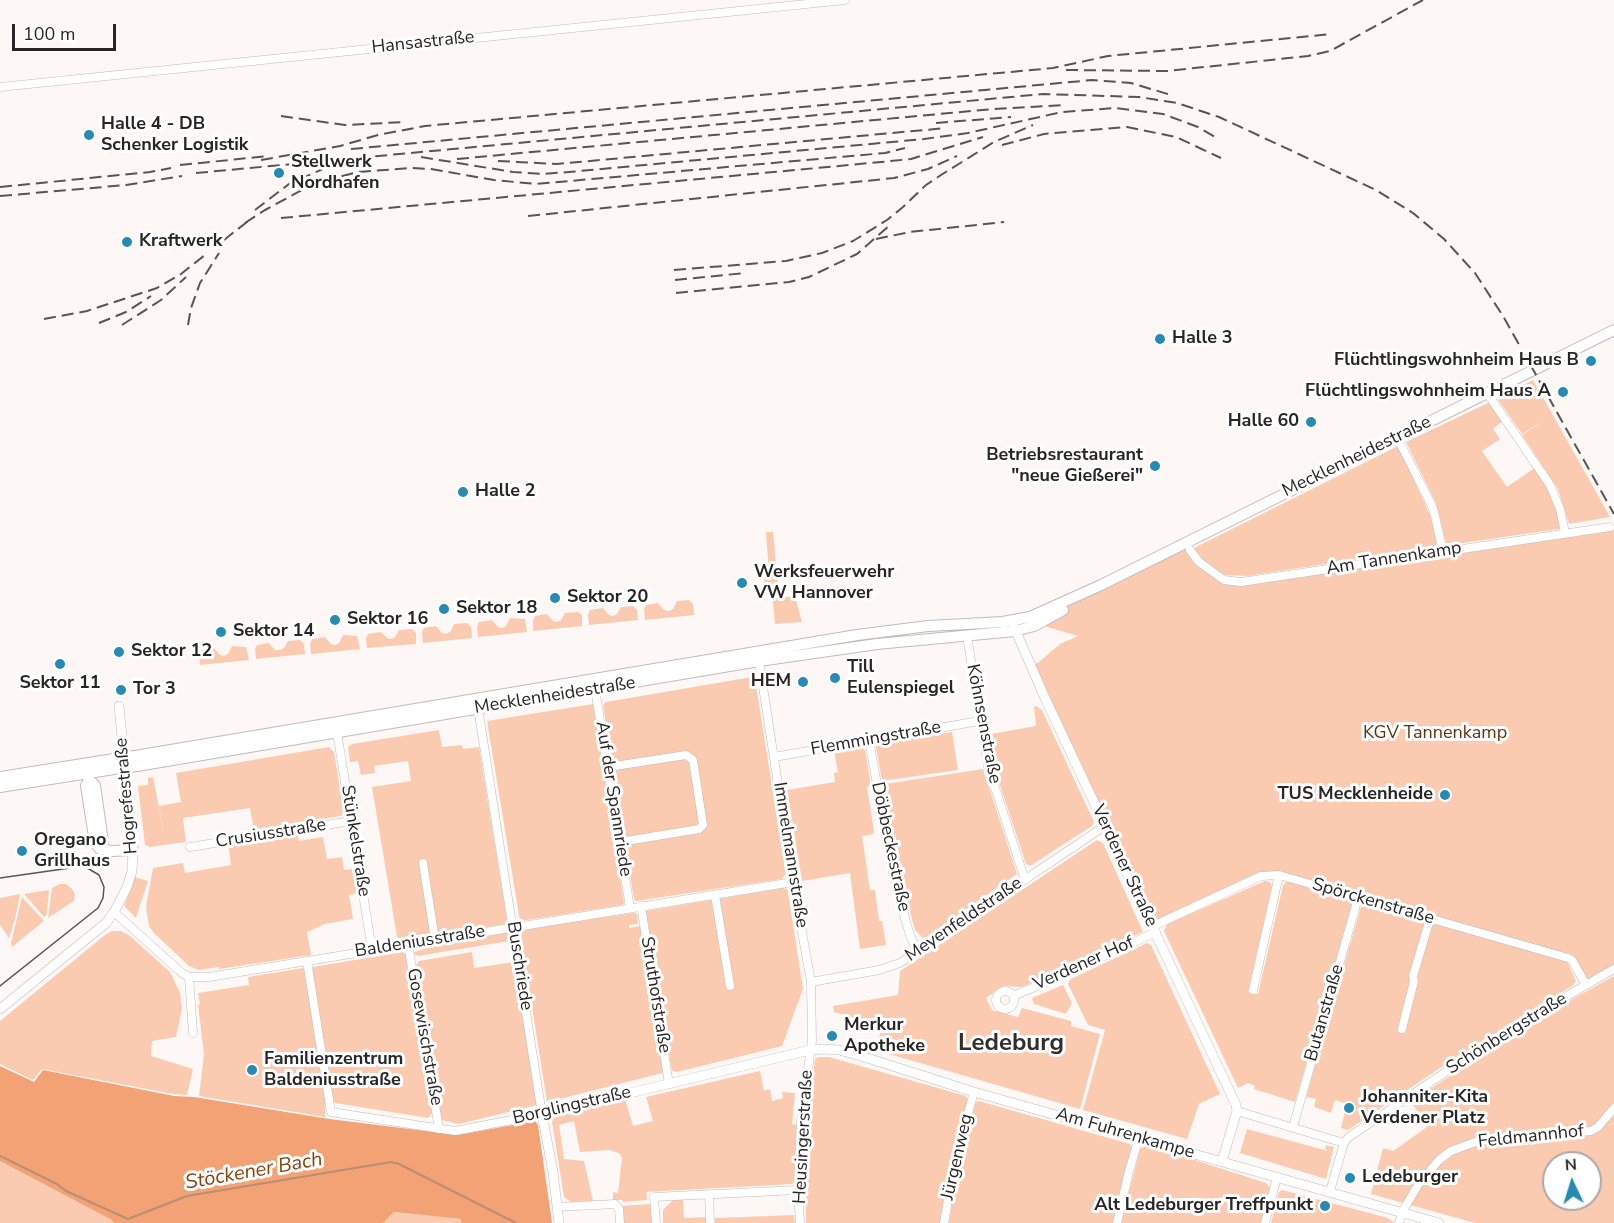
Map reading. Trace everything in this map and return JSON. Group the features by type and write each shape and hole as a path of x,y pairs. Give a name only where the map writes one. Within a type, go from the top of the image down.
{"main road":[{"name":"Mecklenheidestraße","path":"136,760 337,732 759,661 967,636 1044,622 1101,585 1614,330"},
{"name":"Mecklenheidestraße","path":"0,787 87,773 136,760 856,635 928,626 1014,626"},
{"path":"844,649 856,635"},
{"path":"749,653 759,661"},
{"name":"Mecklenheidestraße","path":"0,777 87,773"},
{"path":"87,773 94,785 103,842 100,849 133,850"}],"street":[{"name":"Hansastraße","path":"0,87 845,0"},
{"path":"1487,393 1550,485 1560,509 1565,533"},
{"path":"1397,437 1432,508 1443,552"},
{"name":"Am Tannenkamp","path":"1190,550 1199,562 1224,580 1241,582 1610,528"},
{"name":"Verdener Straße","path":"1014,626 1237,1111"},
{"name":"Köhnsenstraße","path":"967,636 988,766 1025,880"},
{"name":"Immelmannstraße","path":"759,661 811,982 812,1041 810,1050"},
{"name":"Auf der Spannriede","path":"595,689 630,908"},
{"name":"Hogrefestraße","path":"0,1009 92,937 114,912 127,887 132,871 133,850 119,706"},
{"name":"Buschriede","path":"478,708 553,1172 559,1223"},
{"name":"Flemmingstraße","path":"774,757 979,721"},
{"name":"Stünkelstraße","path":"337,732 372,950"},
{"name":"Döbbeckestraße","path":"869,740 892,868 911,938 918,951"},
{"path":"608,767 686,755 693,760 703,825 699,829 620,842"},
{"name":"Crusiusstraße","path":"190,847 351,821"},
{"name":"Meyenfeldstraße","path":"811,982 890,968 1105,826"},
{"path":"423,863 435,940"},
{"path":"1253,990 1279,875"},
{"name":"Spörckenstraße","path":"1154,929 1261,876 1279,875 1568,958 1572,960 1586,985"},
{"name":"Baldeniusstraße","path":"189,977 209,977 307,962 793,882"},
{"path":"715,895 730,986"},
{"name":"Butanstraße","path":"1293,1127 1358,898"},
{"name":"Struthofstraße","path":"641,906 669,1084"},
{"path":"114,912 189,977 193,1033"},
{"path":"1402,1029 1414,981 1413,976 1430,919"},
{"name":"Verdener Hof","path":"1013,996 1062,976 1154,929"},
{"name":"Gosewischstraße","path":"408,944 439,1129"},
{"name":"Borglingstraße","path":"307,962 331,1112 455,1131 542,1114 810,1050"},
{"name":"Schönbergstraße","path":"1344,1143 1348,1137 1462,1061 1614,969"},
{"name":"Am Fuhrenkampe","path":"810,1050 840,1050 974,1092 1439,1223"},
{"name":"Heusingerstraße","path":"800,1223 798,1190 801,1121 810,1050"},
{"name":"Jürgenweg","path":"944,1223 955,1160 974,1092"},
{"path":"1222,1161 1237,1111 1344,1143 1330,1191"},
{"name":"Feldmannhof","path":"1399,1223 1402,1212 1418,1185 1429,1170 1451,1151 1478,1141 1592,1131 1598,1128 1613,1111"},
{"path":"1117,1223 1128,1171 1140,1138"},
{"path":"1266,1223 1277,1177"},
{"path":"656,1223 654,1197 798,1190"},
{"path":"709,1194 710,1223"},
{"path":"557,1207 615,1204 619,1209 620,1223"}],"green space":[{"path":"1533,380 1610,517 1569,524 1558,489 1522,435 1547,419 1522,434 1499,401 1498,398"},
{"path":"1490,402 1503,421 1493,429 1500,439 1482,451 1507,487 1536,467 1556,503 1562,527 1449,545 1446,543 1436,503 1406,442"},
{"path":"1398,446 1433,521 1437,547 1247,576 1225,575 1205,563 1194,548"},
{"name":"KGV Tannenkamp","path":"1614,527 1614,969 1586,985 1572,961 1268,874 1153,926 1031,666 1060,644 1078,636 1047,627 1044,622 1101,585 1186,542 1194,556 1224,580 1241,582"},
{"path":"766,532 773,532 778,584 768,585 764,582 764,574 769,574"},
{"path":"772,591 781,591 786,597 795,597 802,622 775,624"},
{"path":"689,600 693,604 694,615 645,620 646,605 658,603 664,610 669,611 673,609 677,601"},
{"path":"633,606 637,610 638,620 589,625 590,610 603,608 613,616 621,607"},
{"path":"578,612 582,615 582,626 533,631 535,616 547,614 557,622 565,613"},
{"path":"510,618 525,619 527,632 478,637 479,622 492,620 502,628 506,626"},
{"path":"467,623 471,627 472,638 423,643 424,628 436,626 446,634 451,631 454,624"},
{"path":"412,629 416,633 416,644 367,648 368,634 381,632 391,639 399,630"},
{"path":"343,635 357,636 360,649 311,654 312,639 325,637 335,645 339,643"},
{"path":"300,640 304,644 305,654 256,659 257,645 269,643 275,650 280,650 288,641"},
{"path":"232,646 246,647 249,660 200,665 201,650 214,648 224,656 228,654"},
{"path":"752,677 755,679 786,874 782,879 636,901 603,705 606,702"},
{"path":"593,704 624,903 520,921 487,721"},
{"path":"1034,707 1042,710 1094,822 1092,826 1030,866 1026,864 995,770 990,746 994,745 991,734 1036,726"},
{"path":"439,730 442,747 462,745 463,749 479,747 507,920 505,924 402,941 397,937 372,787 411,781 408,761 374,766 375,773 361,775 358,761 350,762 348,747 352,744"},
{"path":"952,732 958,770 882,781 876,747 878,744"},
{"path":"861,746 865,750 871,785 867,787 874,831 873,834 862,836 870,890 875,890 879,921 882,921 886,945 860,949 850,873 802,881 787,790 835,782 834,773 838,772 834,750"},
{"path":"329,747 334,752 344,812 341,816 254,830 250,808 183,818 186,842 150,847 145,845 138,786 148,785 148,778 153,777 165,838 159,806 181,802 176,773"},
{"path":"983,769 1017,874 926,937 922,937 915,930 898,868 883,786"},
{"path":"297,831 299,841 323,837 327,859 342,857 344,870 352,869 357,893 349,895 353,919 325,924 307,932 311,955 199,970 189,966 149,926 146,907 153,868 183,863 185,873 231,865 228,843"},
{"path":"1097,840 1103,843 1143,932 1022,987 1003,986 986,998 992,1010 1018,1017 1022,1008 1071,1021 1071,1026 1100,1034 1080,1109 875,1050 882,1027 834,1012 833,1006 898,995 900,971"},
{"path":"135,877 148,881 136,918 124,906"},
{"path":"1265,881 1270,882 1272,886 1248,992 1258,994 1283,885 1288,881 1349,899 1352,904 1295,1102 1254,1089 1255,1086 1248,1083 1238,1088 1164,931 1167,924"},
{"path":"66,884 72,889 75,894 74,901 48,918 52,888"},
{"path":"783,888 788,892 803,989 782,1046 677,1072 672,1071 646,911"},
{"path":"49,890 47,912 44,917 24,894"},
{"path":"20,894 9,938 0,925 0,898"},
{"path":"22,897 44,921 12,947 11,943"},
{"path":"1365,904 1567,961 1576,981 1572,986 1440,1068 1348,1130 1341,1128 1347,1104 1335,1100 1331,1113 1314,1107 1316,1099 1306,1097 1361,907"},
{"path":"637,914 638,924 629,925 629,928 641,926 663,1073 547,1102 520,931 521,929"},
{"path":"112,931 121,931 130,936 170,972 180,993 182,1009 176,1037 152,1041 151,1056 193,1069 187,1095 42,1069 33,1080 0,1064 0,1021"},
{"path":"509,932 509,941 418,956 413,953 442,941"},
{"path":"1147,943 1151,945 1220,1094 1199,1104 1187,1139 1083,1110 1105,1030 1088,1025 1068,984 1069,981"},
{"path":"402,952 407,955 432,1113 428,1118 333,1101 313,979 313,967"},
{"path":"472,952 474,968 514,962 537,1105 459,1124 441,1120 416,965 419,961"},
{"path":"303,968 325,1099 325,1117 199,1096 204,1054 198,993 249,985 248,977"},
{"path":"1614,976 1614,1223 1475,1223 1371,1194 1383,1148 1393,1151 1427,1127 1411,1101 1560,1006"},
{"path":"1063,985 1072,1003 1066,1014 1034,1004 1032,998"},
{"path":"829,1057 966,1096 968,1100 941,1223 806,1223 806,1147 815,1059"},
{"path":"760,1071 764,1091 770,1089 772,1101 783,1098 782,1092 795,1093 792,1124 797,1125 792,1184 646,1192 647,1200 623,1202 613,1200 613,1192 618,1193 622,1158 619,1153 609,1150 580,1152 574,1121 559,1125 564,1159 584,1161 593,1201 571,1202 564,1197 553,1117 625,1099 633,1126 653,1121 646,1097"},
{"path":"979,1101 1130,1144 1132,1147 1114,1223 949,1223 957,1171 975,1105"},
{"path":"1247,1129 1328,1151 1325,1149 1326,1145 1334,1147 1326,1179 1240,1153"},
{"path":"1148,1145 1266,1183 1270,1188 1261,1223 1121,1223 1140,1149"},
{"path":"0,1161 105,1216 114,1223 0,1223"},
{"path":"1282,1190 1388,1218 1395,1223 1271,1223 1279,1192"},
{"path":"683,1199 684,1218 707,1217 707,1223 663,1223 663,1210 673,1200"},
{"path":"649,1204 652,1206 654,1223 623,1223 622,1206"},
{"path":"394,1212 462,1219 461,1223 383,1223"},
{"path":"794,1215 795,1223 715,1223 715,1218"}],"shaded area":[{"path":"0,1066 34,1082 43,1070 174,1096 458,1135 535,1121 538,1125 552,1223 461,1223 461,1219 394,1212 383,1223 114,1223 0,1161"}],"waterway":[{"name":"Stöckener Bach","path":"0,1156 57,1184 66,1191 128,1219 187,1196 391,1162 516,1223"}],"tram line":[{"path":"0,878 84,866 99,875 104,887 103,898 98,908 0,986"}],"railway":[{"path":"1066,70 1167,71 1308,56 1330,51 1423,0"},
{"path":"261,160 340,146 378,135 425,126 1053,68 1108,56 1332,34"},
{"path":"351,149 1092,80 1131,83 1171,95"},
{"path":"196,173 1043,94 1139,97 1177,103 1219,117 1376,190 1413,213 1444,239 1475,273 1503,316 1614,514"},
{"path":"457,159 993,109 1066,105"},
{"path":"421,157 513,172 542,174 924,139 968,133 1062,112 1116,108 1163,114 1198,127 1215,137"},
{"path":"281,116 345,125 405,122"},
{"path":"936,123 1011,117"},
{"path":"674,270 786,261 822,253 853,241 887,220 926,185 941,175 994,142 1033,125"},
{"path":"1002,145 1044,134 1127,127 1176,137 1221,158"},
{"path":"498,161 557,164 946,128"},
{"path":"281,218 911,159 983,137"},
{"path":"245,223 315,183 358,172 411,168 431,169 494,180 536,184 885,153 905,148"},
{"path":"180,165 269,156"},
{"path":"528,216 894,178 928,169 957,156"},
{"path":"255,210 289,184 332,165"},
{"path":"0,187 171,168"},
{"path":"0,196 126,185 182,176"},
{"path":"224,240 252,218"},
{"path":"876,239 910,232 1004,222"},
{"path":"676,293 789,282 809,277 857,254 890,225"},
{"path":"188,325 200,283 219,253"},
{"path":"44,319 87,311 157,288 181,274 205,255"},
{"path":"675,280 745,273"},
{"path":"122,325 161,300 186,277"},
{"path":"99,323 126,312 151,296"}],"place":[{"name":"Halle 4 - DB Schenker Logistik","path":"89,135"},
{"name":"Stellwerk Nordhafen","path":"279,173"},
{"name":"Kraftwerk","path":"127,242"},
{"name":"Halle 3","path":"1160,339"},
{"name":"Flüchtlingswohnheim Haus B","path":"1591,361"},
{"name":"Flüchtlingswohnheim Haus A","path":"1563,392"},
{"name":"Halle 60","path":"1311,422"},
{"name":"Betriebsrestaurant \"neue Gießerei\"","path":"1155,466"},
{"name":"Halle 2","path":"463,492"},
{"name":"Werksfeuerwehr VW Hannover","path":"742,583"},
{"name":"Sektor 20","path":"555,598"},
{"name":"Sektor 18","path":"444,609"},
{"name":"Sektor 16","path":"335,620"},
{"name":"Sektor 14","path":"221,632"},
{"name":"Sektor 12","path":"119,652"},
{"name":"Sektor 11","path":"60,664"},
{"name":"Till Eulenspiegel","path":"835,678"},
{"name":"HEM","path":"803,682"},
{"name":"Tor 3","path":"121,690"},
{"name":"TUS Mecklenheide","path":"1445,795"},
{"name":"Oregano Grillhaus","path":"22,851"},
{"name":"Merkur Apotheke","path":"832,1036"},
{"name":"Familienzentrum Baldeniusstraße","path":"252,1070"},
{"name":"Johanniter-Kita Verdener Platz","path":"1349,1108"},
{"name":"Ledeburger","path":"1350,1178"},
{"name":"Alt Ledeburger Treffpunkt","path":"1325,1206"}],"district":[{"name":"Ledeburg","path":"1011,1044"}]}
